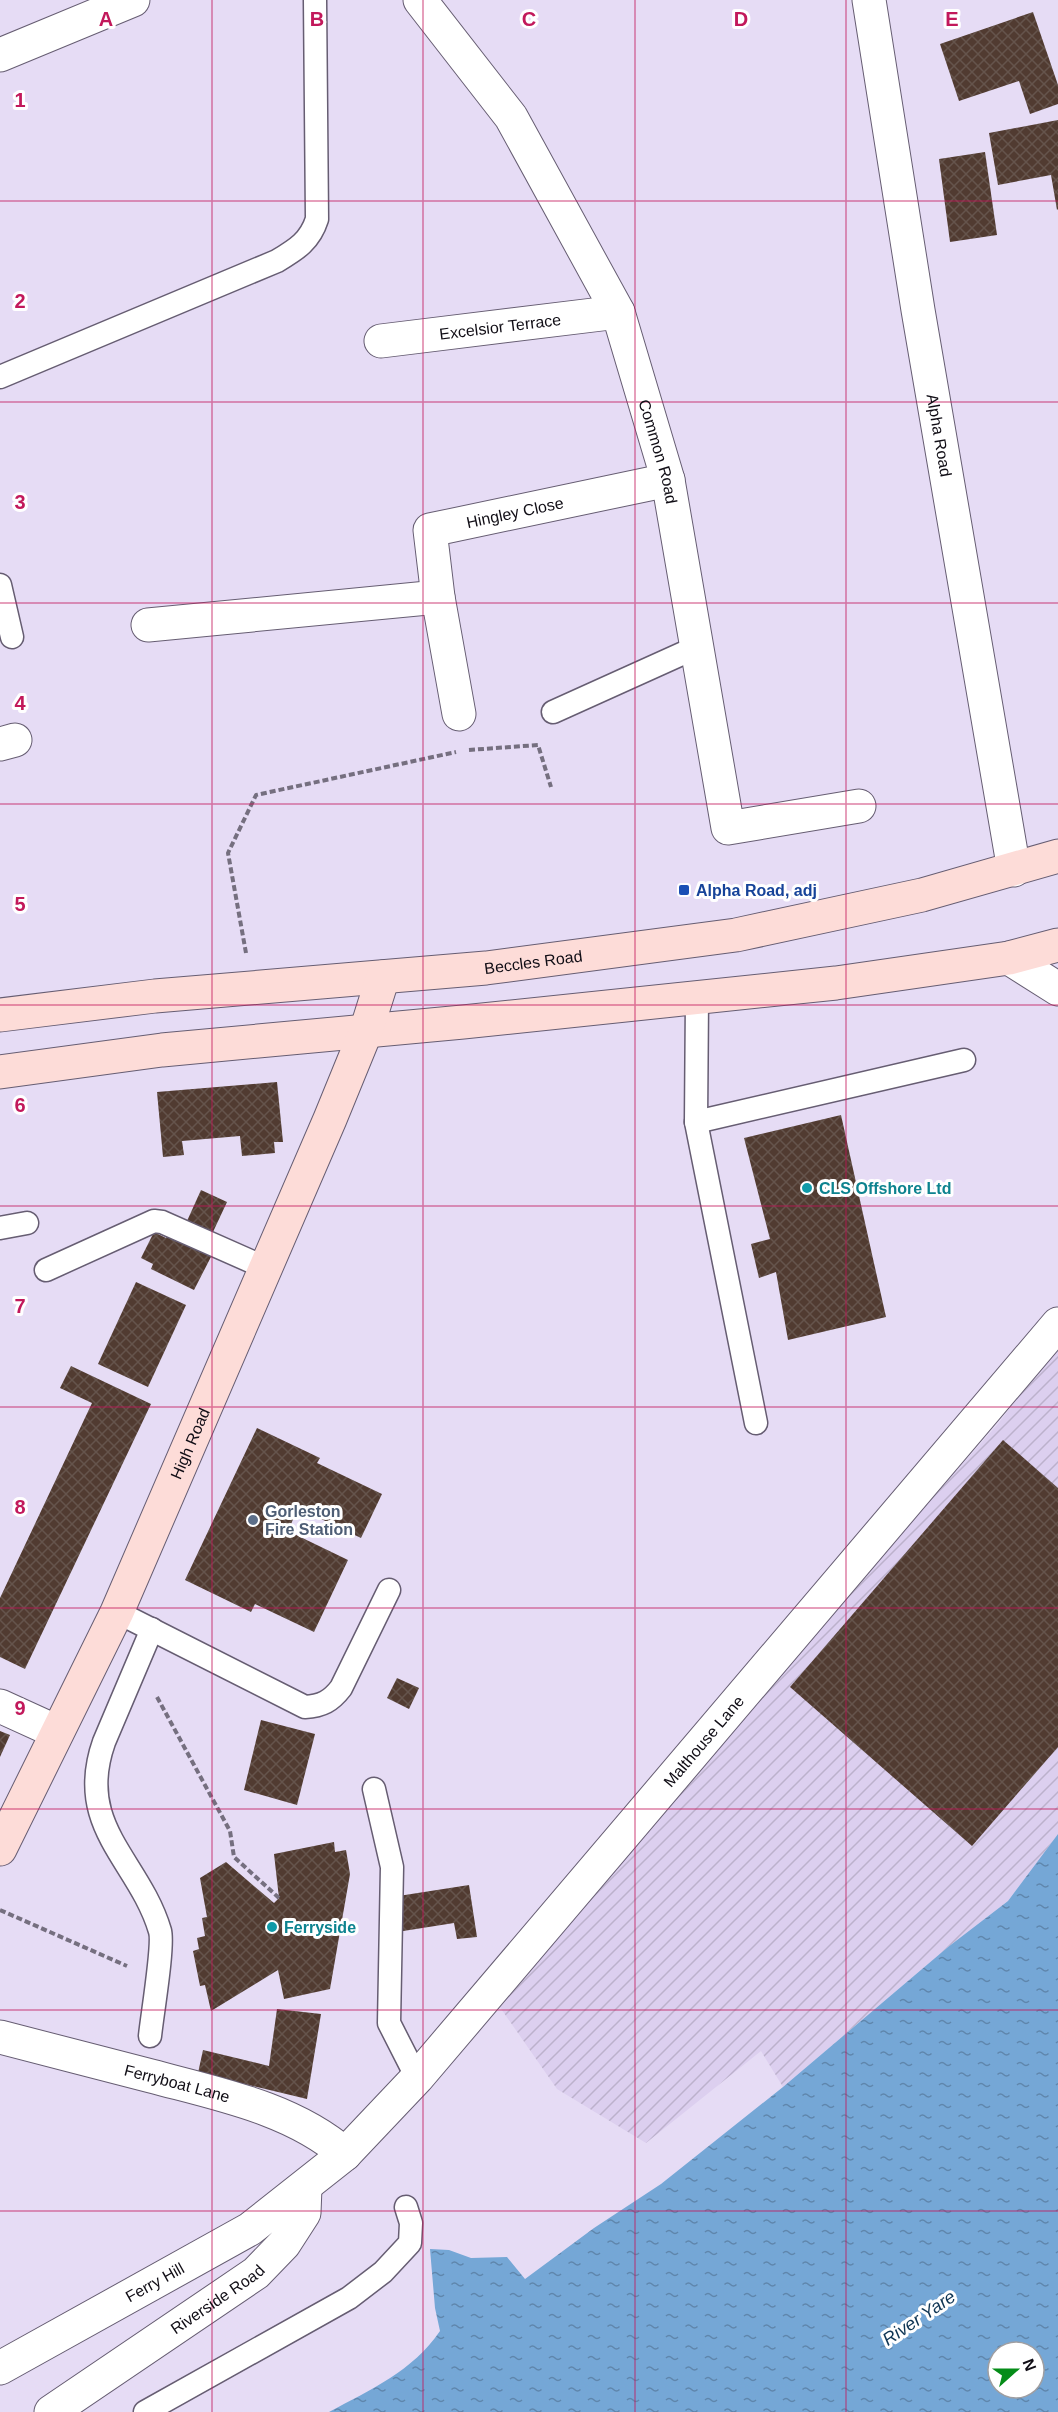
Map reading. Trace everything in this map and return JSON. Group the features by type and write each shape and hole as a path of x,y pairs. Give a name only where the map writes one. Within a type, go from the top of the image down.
{"street":[{"path":"0,55 89,8 133,0"},
{"name":"Common Road","path":"420,0 511,117 618,312 668,480 728,828 859,806"},
{"name":"Alpha Road","path":"869,0 933,402 1014,870"},
{"name":"Excelsior Terrace","path":"381,341 618,312"},
{"name":"Hingley Close","path":"459,714 438,597 429,530 668,480"},
{"path":"148,625 438,597"},
{"name":"Beccles Road","path":"0,1015 156,996 509,965 736,936 855,911 1014,870 1058,856"},
{"path":"0,1072 162,1050 697,998 903,975 1009,958 1058,945"},
{"path":"1009,958 1058,989"},
{"name":"High Road","path":"0,1849 117,1612 366,1031 383,977"},
{"name":"Malthouse Lane","path":"345,2154 417,2078 1058,1324"},
{"path":"0,1706 57,1732"},
{"name":"Ferryboat Lane","path":"0,2037 203,2090 298,2121 328,2139 345,2154"},
{"path":"305,2187 345,2154"},
{"name":"Ferry Hill","path":"0,2368 250,2229 305,2187"},
{"name":"Riverside Road","path":"51,2412 256,2273 284,2244 304,2213 305,2187"}],"lane":[{"path":"0,377 277,261 297,250 311,236 317,219 315,0"},
{"path":"0,585 12,637"},
{"path":"553,712 697,647"},
{"path":"697,998 696,1122 756,1423"},
{"path":"696,1122 964,1060"},
{"path":"46,1270 154,1221 162,1222 266,1268"},
{"path":"0,1228 27,1223"},
{"path":"117,1612 305,1707 314,1707 333,1699 341,1688 389,1590"},
{"path":"150,2036 161,1935 151,1906 108,1835 99,1811 95,1785 98,1759 152,1629"},
{"path":"374,1789 392,1867 389,2023 417,2078"},
{"path":"145,2412 349,2298 383,2272 410,2243 411,2223 406,2207"}],"path":[{"path":"251,989 228,853 256,795 460,751 538,745 551,787"},
{"path":"138,1662 230,1831 234,1857 279,1898"},
{"path":"0,1910 156,1978"}],"shaded area":[{"path":"1058,1346 1058,1834 1008,1901 948,1947 783,2087 761,2051 646,2143 557,2089 497,2003 746,1709 997,1425"}],"water":[{"name":"River Yare","path":"1058,1834 1058,2412 329,2412 404,2368 429,2345 440,2331 435,2308 430,2249 449,2250 471,2258 507,2257 525,2279 594,2228 661,2184 783,2087 948,1947 1008,1901"}],"building":[{"path":"1033,12 1058,85 1058,104 1030,114 1019,81 959,101 940,44"},
{"path":"1058,120 1057,210 1051,175 998,185 989,133"},
{"path":"985,152 997,235 950,242 939,159"},
{"path":"277,1082 283,1142 274,1142 275,1153 242,1156 240,1136 182,1141 184,1155 163,1157 157,1092"},
{"name":"CLS Offshore Ltd","path":"841,1115 886,1317 788,1340 776,1272 759,1278 751,1244 770,1239 744,1138"},
{"path":"201,1190 227,1202 213,1232 187,1221"},
{"path":"169,1231 213,1253 194,1290 151,1269 153,1264 141,1258 154,1232 166,1238"},
{"path":"136,1282 186,1305 148,1387 98,1364"},
{"path":"71,1366 151,1404 25,1669 0,1657 0,1598 92,1403 60,1388"},
{"name":"Gorleston Fire Station","path":"257,1428 320,1458 317,1463 382,1494 361,1538 298,1508 288,1531 348,1560 314,1632 255,1604 251,1612 185,1580"},
{"path":"1003,1440 1058,1488 1058,1747 972,1846 790,1687"},
{"path":"397,1678 419,1688 409,1709 387,1698"},
{"path":"261,1720 315,1734 297,1805 244,1790"},
{"path":"0,1731 10,1735 0,1757"},
{"name":"Ferryside","path":"334,1842 335,1852 346,1850 350,1874 330,1989 284,1999 278,1970 211,2011 205,1985 200,1986 193,1951 199,1949 197,1938 205,1936 202,1918 207,1917 200,1878 226,1862 274,1903 279,1898 274,1854"},
{"path":"469,1885 477,1937 457,1939 454,1923 397,1932 392,1897"},
{"path":"277,2009 321,2014 307,2099 198,2073 203,2050 269,2066"}],"place":[{"name":"Alpha Road, adj","path":"684,890"},
{"name":"CLS Offshore Ltd","path":"807,1188"},
{"name":"Gorleston Fire Station","path":"253,1520"},
{"name":"Ferryside","path":"272,1927"}]}
